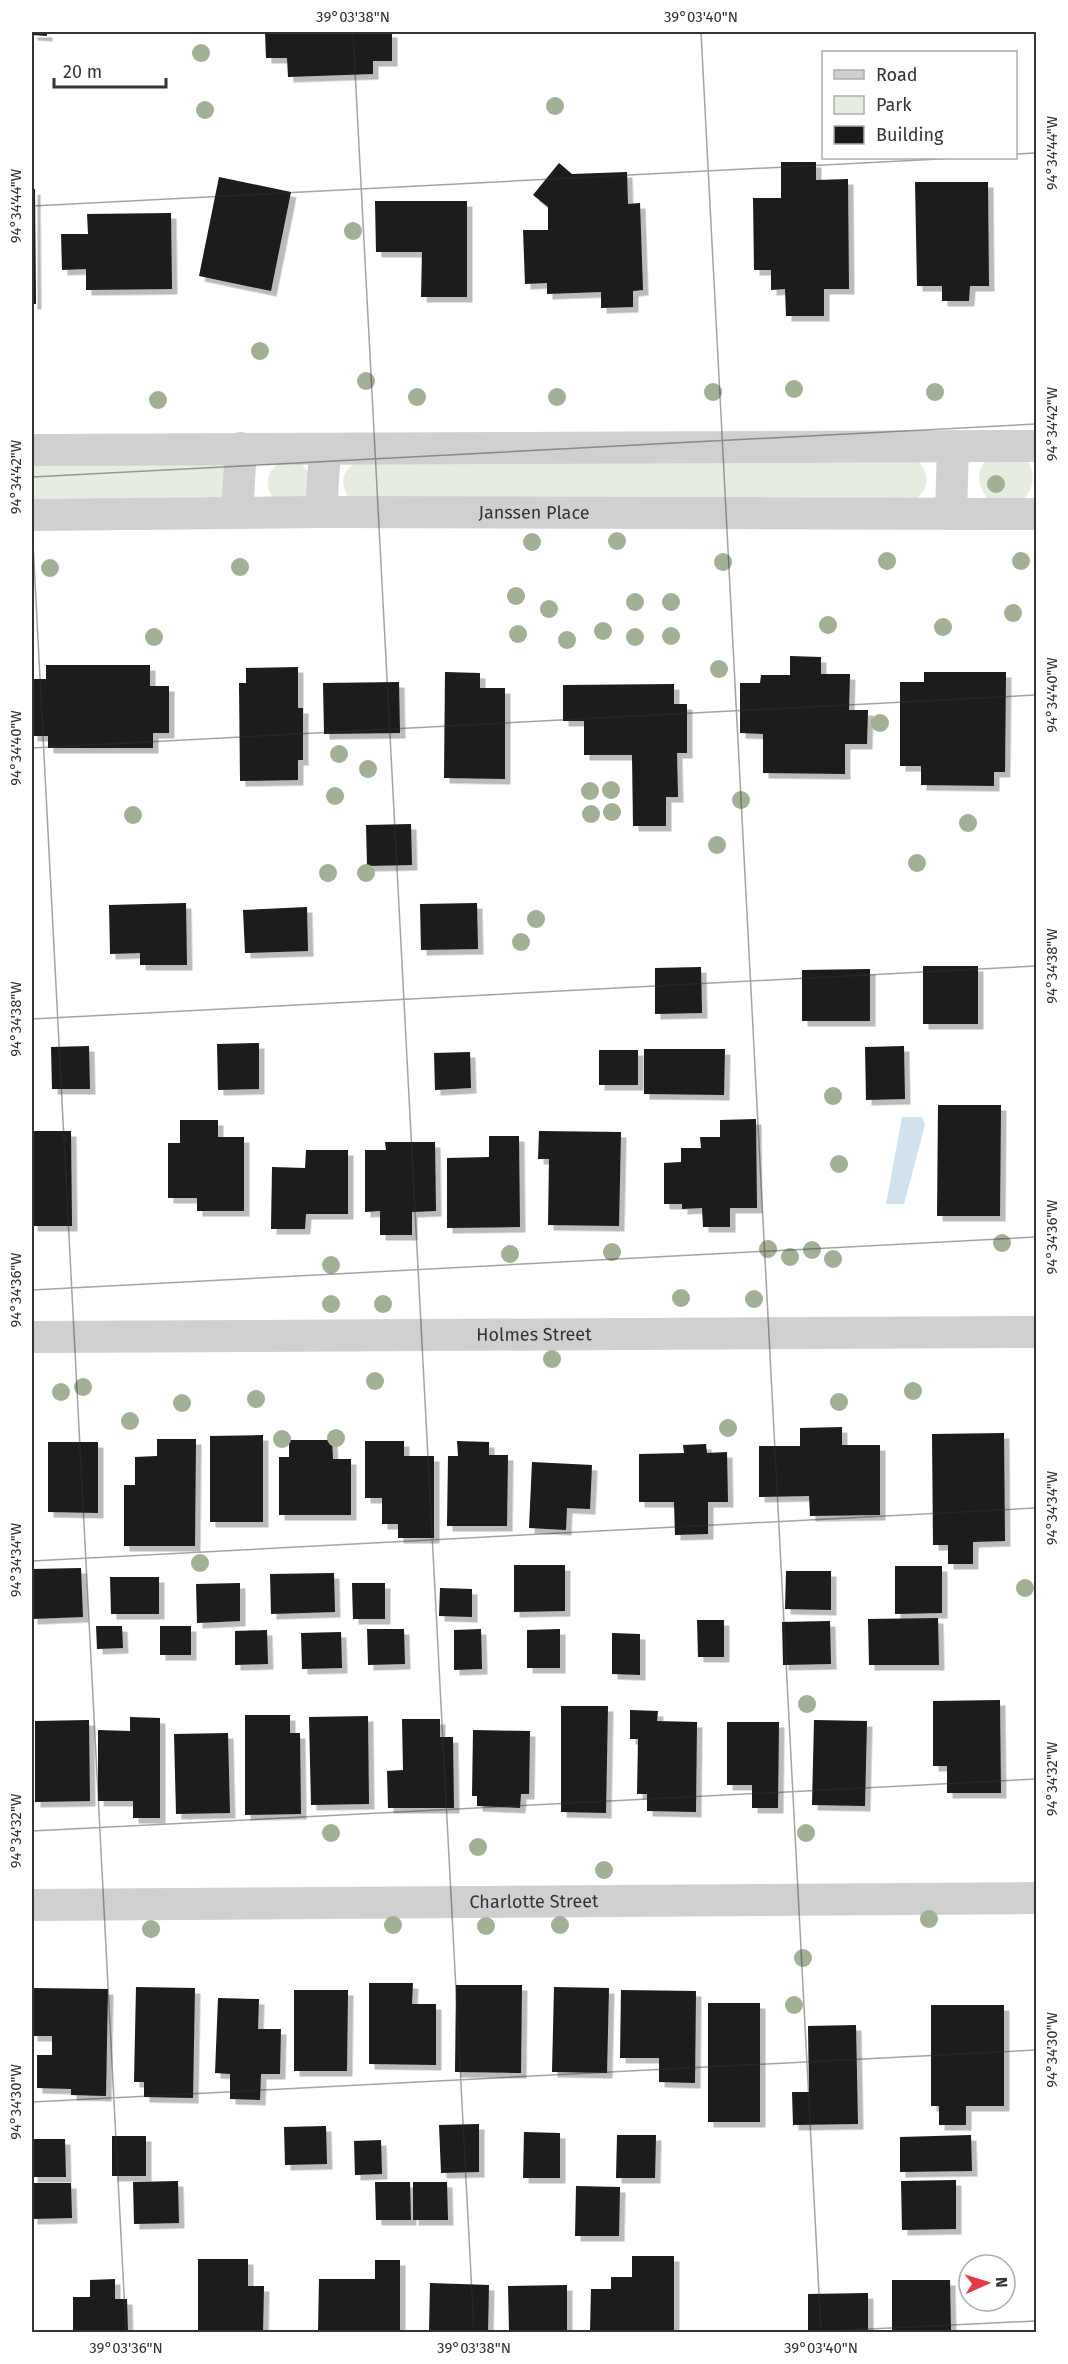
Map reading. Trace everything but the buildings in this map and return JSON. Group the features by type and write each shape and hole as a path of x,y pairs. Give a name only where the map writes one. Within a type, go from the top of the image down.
{"street":[{"path":"951,514 953,446"},
{"path":"32,450 1036,446"},
{"path":"237,513 241,448"},
{"path":"321,512 325,449"},
{"name":"Janssen Place","path":"32,515 321,512 1036,514"},
{"name":"Holmes Street","path":"32,1337 1036,1332"},
{"name":"Charlotte Street","path":"32,1905 1036,1898"}],"green space":[{"path":"987,458 1026,458 1033,479 1024,499 988,499 979,479 981,468"},
{"path":"917,460 927,480 924,490 916,499 348,497 343,482 347,470 355,463"},
{"path":"280,462 301,463 310,475 306,495 302,500 274,499 271,494 268,484 269,474"},
{"path":"32,463 219,463 226,466 222,502 32,506"}],"water":[{"path":"902,1117 922,1117 925,1125 904,1204 886,1204"}]}
